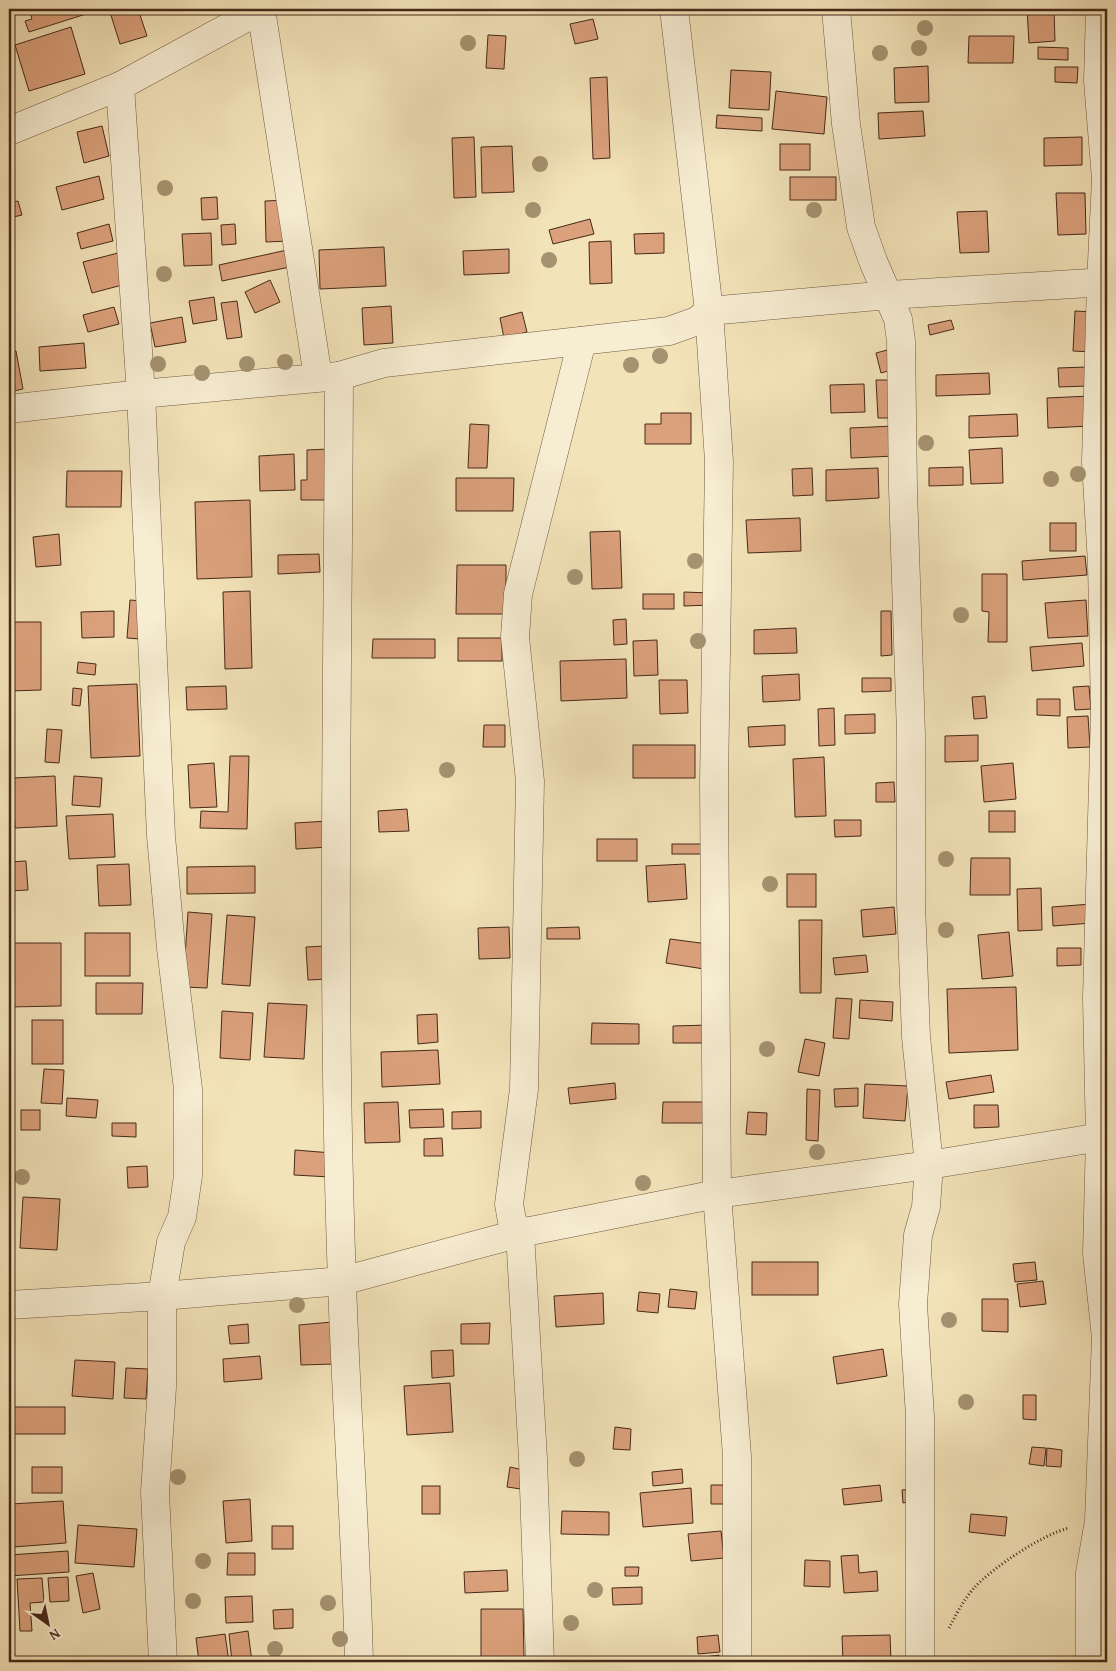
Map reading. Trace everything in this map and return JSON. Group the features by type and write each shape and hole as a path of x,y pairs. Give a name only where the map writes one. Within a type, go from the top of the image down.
{"street":[{"path":"9,131 120,86 261,9 329,377 342,1281 357,1571 359,1662"},
{"path":"674,9 709,311 719,461 714,783 717,1194 737,1456 737,1662"},
{"path":"836,9 846,124 858,212 873,261 898,319 901,341 903,489 911,734 911,912 916,1037 929,1165 926,1207 917,1243 913,1304 920,1416 920,1662"},
{"path":"1090,1662 1090,1572 1099,1521 1106,1338 1097,1253 1103,1136 1097,998 1105,712 1102,564 1096,462 1104,282 1106,179 1098,81 1100,9"},
{"path":"120,86 141,394 161,836 171,948 188,1089 188,1176 182,1217 171,1242 162,1296 162,1387 155,1492 163,1662"},
{"path":"9,409 141,394 329,377 384,363 669,332 692,323 709,311 889,295 1104,282"},
{"path":"540,1662 533,1459 520,1234 512,1221 509,1204 524,1089 530,781 514,637 518,594 582,340"},
{"path":"9,1305 162,1296 342,1281 520,1234 717,1194 929,1165 1103,1136"}],"path":[{"path":"947,1631 973,1589 992,1571 1038,1542 1065,1529 1099,1521"}],"building":[{"path":"29,9 84,9 86,14 29,32 25,21 32,19"},
{"path":"109,9 138,9 147,36 120,44"},
{"path":"1027,9 1054,9 1055,41 1029,43"},
{"path":"593,19 598,39 575,44 570,24"},
{"path":"71,27 85,74 29,91 15,45"},
{"path":"488,35 506,36 504,69 486,68"},
{"path":"969,36 1014,36 1013,63 968,63"},
{"path":"1038,47 1068,48 1068,60 1038,59"},
{"path":"928,66 929,102 895,103 894,68"},
{"path":"1055,67 1078,67 1077,83 1055,82"},
{"path":"731,70 771,72 769,110 729,108"},
{"path":"607,77 610,158 593,159 590,78"},
{"path":"776,91 827,97 824,134 772,129"},
{"path":"923,111 925,136 879,139 878,113"},
{"path":"717,115 762,118 762,131 716,128"},
{"path":"102,126 109,156 84,163 77,132"},
{"path":"474,137 476,197 454,198 452,138"},
{"path":"1082,137 1082,165 1044,166 1044,138"},
{"path":"780,144 810,144 810,170 780,170"},
{"path":"512,146 514,192 482,193 481,147"},
{"path":"99,176 104,199 62,210 56,187"},
{"path":"790,177 836,177 836,200 790,200"},
{"path":"1056,193 1085,193 1086,234 1058,235"},
{"path":"217,197 218,219 202,220 201,198"},
{"path":"288,200 289,241 266,242 265,201"},
{"path":"18,201 22,215 9,218 9,203"},
{"path":"987,211 989,252 960,253 957,212"},
{"path":"590,219 594,234 553,244 549,230"},
{"path":"109,224 113,241 81,249 77,233"},
{"path":"235,224 236,244 222,245 221,225"},
{"path":"211,233 212,265 184,266 182,234"},
{"path":"664,233 664,253 635,254 634,234"},
{"path":"611,241 612,283 590,284 589,242"},
{"path":"384,247 386,286 320,289 319,250"},
{"path":"509,249 509,273 464,275 463,251"},
{"path":"287,250 290,267 222,281 219,265"},
{"path":"118,253 126,284 92,293 83,262"},
{"path":"270,280 280,302 255,313 245,292"},
{"path":"214,297 217,320 193,324 189,301"},
{"path":"237,301 242,337 227,339 221,303"},
{"path":"391,306 393,343 364,345 362,308"},
{"path":"114,307 119,324 88,332 83,315"},
{"path":"1075,311 1095,312 1093,352 1073,351"},
{"path":"522,312 527,332 504,338 500,318"},
{"path":"182,317 186,342 155,347 150,323"},
{"path":"951,320 954,329 930,335 928,325"},
{"path":"84,343 86,368 40,371 39,347"},
{"path":"891,349 896,369 881,373 876,353"},
{"path":"16,351 23,389 9,392 9,352"},
{"path":"1087,367 1088,386 1059,387 1058,368"},
{"path":"989,373 990,394 936,396 936,375"},
{"path":"876,380 892,380 893,418 878,418"},
{"path":"864,384 865,412 831,413 830,385"},
{"path":"1090,396 1091,426 1048,428 1047,398"},
{"path":"661,413 691,413 691,444 645,444 645,424 661,424"},
{"path":"1017,414 1018,436 969,438 969,416"},
{"path":"470,424 489,425 487,468 468,468"},
{"path":"894,426 895,456 851,458 850,428"},
{"path":"1002,448 1003,483 971,484 969,450"},
{"path":"328,449 329,500 301,500 301,480 307,480 307,450"},
{"path":"294,454 295,490 260,491 259,456"},
{"path":"963,467 963,485 929,486 929,468"},
{"path":"812,468 813,495 793,496 792,469"},
{"path":"878,468 879,498 826,501 826,470"},
{"path":"67,471 122,471 121,507 66,507"},
{"path":"456,478 514,478 513,511 456,511"},
{"path":"250,500 252,577 197,579 195,502"},
{"path":"800,518 801,551 748,553 746,520"},
{"path":"1050,523 1076,523 1076,551 1050,551"},
{"path":"620,531 622,588 592,589 590,532"},
{"path":"59,534 61,565 36,567 33,537"},
{"path":"319,554 320,572 278,574 278,555"},
{"path":"1085,556 1087,575 1023,580 1022,561"},
{"path":"457,565 506,565 506,614 456,614"},
{"path":"982,574 1007,574 1007,642 988,642 989,612 982,611"},
{"path":"250,591 252,668 225,669 223,592"},
{"path":"684,592 711,593 712,605 684,606"},
{"path":"643,594 674,594 674,609 643,609"},
{"path":"130,600 143,601 140,639 127,638"},
{"path":"1086,600 1088,636 1048,638 1045,603"},
{"path":"114,611 114,637 82,638 81,612"},
{"path":"881,611 891,611 892,655 881,656"},
{"path":"626,619 627,644 614,645 613,620"},
{"path":"9,622 41,622 41,690 9,691"},
{"path":"796,628 797,653 754,654 754,630"},
{"path":"458,638 502,638 502,661 458,661"},
{"path":"373,639 435,639 435,658 372,658"},
{"path":"657,640 658,675 634,676 633,641"},
{"path":"1082,643 1084,666 1032,671 1030,647"},
{"path":"626,659 627,698 561,701 560,661"},
{"path":"78,662 96,664 95,675 77,673"},
{"path":"799,674 800,700 763,702 762,676"},
{"path":"862,678 891,678 891,691 862,692"},
{"path":"659,680 687,680 688,713 660,714"},
{"path":"137,684 140,756 91,758 88,686"},
{"path":"226,686 227,709 187,710 186,687"},
{"path":"1089,686 1091,709 1075,710 1073,687"},
{"path":"73,688 82,689 80,706 72,705"},
{"path":"985,696 987,718 974,719 972,697"},
{"path":"1037,699 1060,699 1060,716 1037,715"},
{"path":"834,708 835,745 819,746 818,709"},
{"path":"875,714 875,733 845,734 845,715"},
{"path":"1088,716 1090,747 1068,748 1067,717"},
{"path":"484,725 505,725 505,747 483,747"},
{"path":"785,725 785,745 749,747 748,727"},
{"path":"47,729 62,730 59,763 45,762"},
{"path":"978,735 978,761 945,762 945,736"},
{"path":"633,745 695,745 695,778 633,778"},
{"path":"230,756 249,756 247,829 200,828 201,811 228,812"},
{"path":"824,757 826,816 795,817 793,759"},
{"path":"214,763 217,807 190,808 188,765"},
{"path":"1013,763 1016,799 984,802 981,766"},
{"path":"55,776 57,826 15,828 13,778"},
{"path":"74,776 102,778 100,807 72,805"},
{"path":"894,782 895,802 876,802 876,783"},
{"path":"407,809 409,831 379,832 378,811"},
{"path":"989,811 1015,811 1015,832 989,832"},
{"path":"113,814 115,857 69,859 66,816"},
{"path":"834,820 861,820 861,836 835,837"},
{"path":"328,821 329,847 296,849 295,823"},
{"path":"597,839 637,839 637,861 597,861"},
{"path":"672,844 709,844 709,854 672,854"},
{"path":"971,858 1010,858 1010,895 970,895"},
{"path":"26,861 28,890 9,891 9,862"},
{"path":"129,864 131,905 99,906 97,865"},
{"path":"685,864 687,899 648,902 646,866"},
{"path":"255,866 255,893 187,894 187,867"},
{"path":"787,874 816,874 816,907 787,907"},
{"path":"1041,888 1042,930 1018,931 1017,889"},
{"path":"1091,904 1092,923 1053,926 1052,907"},
{"path":"894,907 896,934 863,937 861,910"},
{"path":"188,912 212,914 207,988 183,987"},
{"path":"227,915 255,917 250,986 222,984"},
{"path":"799,920 822,920 821,993 800,993"},
{"path":"509,927 510,958 479,959 478,928"},
{"path":"579,927 580,939 547,939 547,928"},
{"path":"1009,932 1013,976 982,979 978,935"},
{"path":"85,933 130,933 130,976 85,976"},
{"path":"670,939 708,944 704,969 666,963"},
{"path":"9,943 61,943 61,1006 9,1007"},
{"path":"326,946 328,979 308,980 306,947"},
{"path":"1057,948 1081,948 1081,965 1057,966"},
{"path":"866,955 868,972 835,975 833,958"},
{"path":"96,983 143,983 142,1014 96,1014"},
{"path":"1016,987 1018,1050 949,1053 947,989"},
{"path":"836,998 852,999 849,1039 833,1038"},
{"path":"860,1000 893,1002 892,1021 859,1018"},
{"path":"268,1003 307,1005 304,1059 264,1057"},
{"path":"222,1011 253,1013 250,1060 220,1058"},
{"path":"437,1014 438,1042 418,1044 417,1015"},
{"path":"32,1020 63,1020 63,1064 32,1064"},
{"path":"592,1023 639,1024 639,1044 591,1044"},
{"path":"709,1025 709,1043 673,1043 673,1026"},
{"path":"805,1039 825,1043 819,1076 798,1072"},
{"path":"438,1050 440,1084 382,1087 381,1052"},
{"path":"44,1069 64,1070 62,1104 41,1103"},
{"path":"991,1075 994,1092 949,1099 946,1082"},
{"path":"615,1083 616,1099 570,1104 568,1088"},
{"path":"865,1084 908,1086 905,1121 863,1118"},
{"path":"858,1088 858,1106 835,1107 834,1089"},
{"path":"807,1089 820,1090 818,1141 806,1140"},
{"path":"67,1098 98,1100 96,1118 66,1116"},
{"path":"398,1102 400,1142 365,1143 364,1103"},
{"path":"663,1102 712,1102 712,1123 662,1123"},
{"path":"974,1105 998,1105 999,1127 974,1128"},
{"path":"443,1109 444,1127 410,1128 409,1110"},
{"path":"21,1110 40,1110 40,1130 21,1130"},
{"path":"481,1111 481,1128 452,1129 452,1112"},
{"path":"748,1112 767,1113 766,1135 746,1134"},
{"path":"112,1123 136,1123 136,1137 112,1136"},
{"path":"442,1138 443,1156 424,1156 424,1139"},
{"path":"295,1150 332,1153 330,1177 294,1175"},
{"path":"147,1166 148,1187 128,1188 127,1167"},
{"path":"23,1197 60,1199 57,1250 20,1248"},
{"path":"752,1262 818,1262 818,1295 752,1295"},
{"path":"1035,1262 1037,1280 1015,1282 1013,1264"},
{"path":"1043,1281 1046,1304 1020,1307 1017,1284"},
{"path":"670,1289 697,1292 695,1309 668,1307"},
{"path":"639,1292 660,1294 658,1313 637,1311"},
{"path":"603,1293 604,1324 556,1327 554,1296"},
{"path":"982,1299 1008,1299 1008,1332 982,1331"},
{"path":"332,1322 334,1364 301,1365 299,1325"},
{"path":"490,1323 489,1344 461,1344 461,1324"},
{"path":"248,1324 249,1343 230,1344 228,1326"},
{"path":"883,1349 887,1376 837,1384 833,1357"},
{"path":"453,1350 454,1376 432,1378 431,1351"},
{"path":"260,1356 262,1379 224,1382 223,1359"},
{"path":"75,1360 115,1362 113,1399 72,1396"},
{"path":"126,1368 148,1369 146,1399 124,1398"},
{"path":"450,1383 453,1432 407,1435 404,1386"},
{"path":"1023,1395 1036,1395 1036,1420 1023,1419"},
{"path":"9,1407 65,1407 65,1434 9,1434"},
{"path":"615,1427 631,1429 630,1450 613,1449"},
{"path":"1032,1447 1046,1448 1044,1466 1029,1464"},
{"path":"1047,1448 1062,1450 1061,1467 1046,1466"},
{"path":"32,1467 62,1467 62,1493 32,1493"},
{"path":"510,1467 524,1470 521,1489 507,1487"},
{"path":"682,1469 683,1483 653,1486 652,1472"},
{"path":"711,1485 725,1485 724,1504 711,1504"},
{"path":"880,1485 882,1501 844,1505 842,1489"},
{"path":"422,1486 440,1486 440,1514 422,1514"},
{"path":"691,1488 693,1523 643,1527 640,1493"},
{"path":"913,1489 914,1501 903,1503 902,1490"},
{"path":"250,1499 252,1541 226,1543 223,1501"},
{"path":"63,1501 66,1543 13,1547 11,1504"},
{"path":"562,1511 609,1512 609,1535 561,1534"},
{"path":"971,1514 1007,1517 1005,1536 969,1532"},
{"path":"78,1525 137,1529 134,1567 75,1563"},
{"path":"272,1526 293,1526 293,1549 272,1549"},
{"path":"721,1531 724,1558 691,1561 688,1534"},
{"path":"68,1551 69,1572 9,1576 9,1555"},
{"path":"228,1553 255,1553 255,1575 227,1575"},
{"path":"858,1555 859,1573 877,1571 878,1591 844,1593 841,1556"},
{"path":"805,1560 830,1561 830,1587 804,1586"},
{"path":"625,1567 639,1567 638,1576 625,1576"},
{"path":"507,1570 508,1591 465,1593 464,1572"},
{"path":"93,1573 100,1609 83,1613 76,1576"},
{"path":"68,1577 69,1601 50,1602 48,1578"},
{"path":"42,1578 44,1602 30,1603 32,1631 20,1631 17,1579"},
{"path":"642,1587 642,1604 613,1605 612,1588"},
{"path":"252,1596 253,1622 226,1623 225,1597"},
{"path":"293,1609 293,1628 274,1629 273,1610"},
{"path":"481,1609 523,1609 524,1659 481,1659"},
{"path":"248,1631 252,1662 232,1662 229,1634"},
{"path":"225,1634 229,1662 199,1662 196,1638"},
{"path":"718,1635 720,1652 698,1654 697,1637"},
{"path":"890,1635 891,1662 843,1662 842,1636"},
{"path":"719,1655 720,1662 699,1662 698,1658"},
{"path":"67,1661 67,1662 40,1662"}]}
